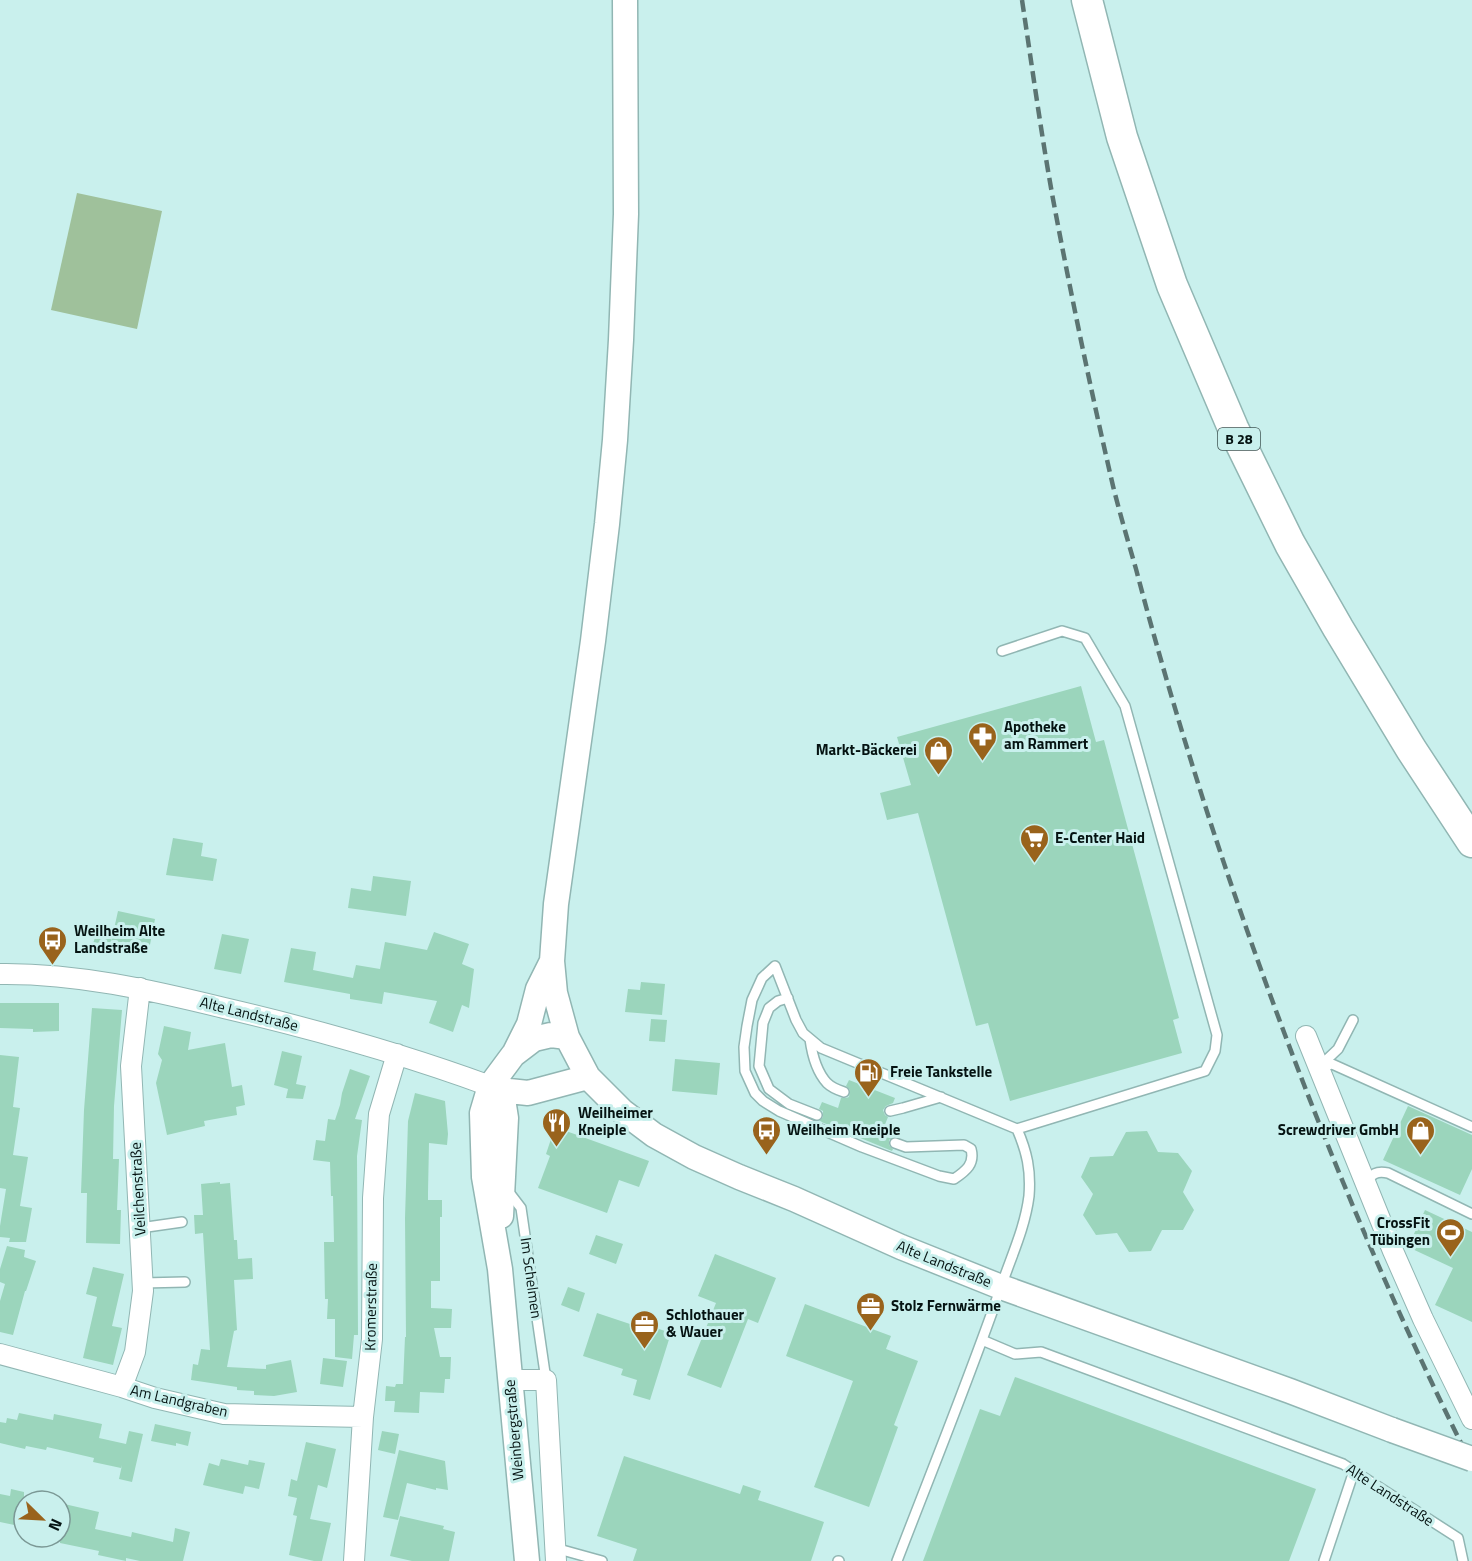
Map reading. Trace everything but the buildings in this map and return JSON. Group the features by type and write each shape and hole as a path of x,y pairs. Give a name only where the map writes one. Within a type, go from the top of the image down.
{"main road":[{"name":"B 28","path":"1087,0 1122,137 1172,285 1233,428 1290,544 1338,628 1411,749 1472,842"}],"street":[{"path":"500,1269 484,1177 482,1113 490,1086 513,1055 529,1024 538,988 552,961 556,904 606,533 615,440 625,235 627,101 625,0"},
{"name":"Alte Landstraße","path":"552,961 555,993 567,1037 588,1077 622,1112 654,1135 694,1157 901,1247 998,1297 1290,1391 1472,1459"},
{"name":"Alte Landstraße","path":"0,974 51,976 140,988 302,1026 509,1091 528,1093 588,1077"},
{"name":"Veilchenstraße","path":"122,1387 135,1352 143,1292 131,1066 140,988"},
{"path":"513,1055 534,1039 551,1035 567,1037"},
{"path":"1306,1036 1367,1190 1423,1319 1472,1419"},
{"name":"Kromerstraße","path":"354,1561 363,1417 372,1339 373,1198 379,1114 397,1054"},
{"path":"490,1086 503,1099 506,1118 500,1269"},
{"path":"506,1118 528,1093"},
{"name":"Weinbergstraße","path":"500,1269 527,1561"},
{"name":"Am Landgraben","path":"0,1354 155,1398 224,1414 363,1417"},
{"path":"509,1380 546,1380"},
{"name":"Im Schelmen","path":"546,1380 556,1554"}],"lane":[{"path":"895,1143 906,1147 964,1145 971,1149 972,1161 969,1168 954,1179 939,1176 862,1147 779,1111 755,1093 745,1071 744,1047 752,1000 762,978 775,966 803,1033 821,1048 1017,1129 1205,1071 1215,1052 1217,1035 1125,706 1085,638 1062,631 1002,651"},
{"path":"788,998 778,1001 769,1008 763,1023 759,1066 769,1089 789,1104 817,1115"},
{"path":"1318,1067 1338,1049 1353,1020"},
{"path":"810,1039 818,1069 828,1084 844,1092"},
{"path":"1318,1067 1332,1064 1472,1127"},
{"path":"890,1111 941,1097"},
{"path":"998,1297 1024,1222 1029,1195 1027,1152 1017,1129"},
{"path":"1367,1190 1371,1175 1381,1172 1388,1173 1472,1214"},
{"name":"Im Schelmen","path":"502,1183 521,1208 546,1380"},
{"path":"140,1228 182,1222"},
{"path":"143,1283 185,1282"},
{"name":"Alte Landstraße","path":"897,1561 998,1297"},
{"name":"Alte Landstraße","path":"982,1340 1015,1354 1041,1352 1343,1464 1458,1538 1463,1561"},
{"path":"1324,1561 1354,1471"},
{"path":"556,1554 602,1561"}],"green space":[{"path":"77,193 162,211 137,329 51,310"}],"railway":[{"path":"1022,0 1053,199 1097,415 1118,507 1190,758 1267,985 1329,1148 1397,1308 1472,1465"}],"place":[{"name":"Apotheke am Rammert","path":"983,762"},
{"name":"Markt-Bäckerei","path":"938,776"},
{"name":"E-Center Haid","path":"1034,864"},
{"name":"Weilheim Alte Landstraße","path":"53,966"},
{"name":"Freie Tankstelle","path":"869,1098"},
{"name":"Weilheimer Kneiple","path":"557,1148"},
{"name":"Weilheim Kneiple","path":"766,1156"},
{"name":"Screwdriver GmbH","path":"1420,1156"},
{"name":"CrossFit Tübingen","path":"1451,1258"},
{"name":"Stolz Fernwärme","path":"870,1332"},
{"name":"Schlothauer & Wauer","path":"645,1350"}]}
